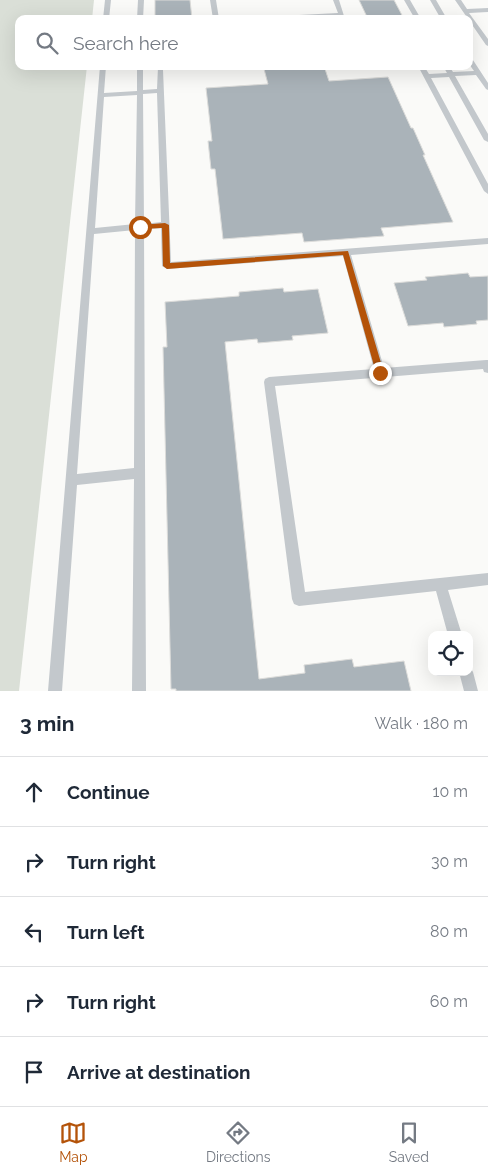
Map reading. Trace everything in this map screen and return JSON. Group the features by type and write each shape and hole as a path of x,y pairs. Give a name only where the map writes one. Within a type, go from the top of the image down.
{"lane":[{"path":"106,15 108,0"},
{"path":"140,0 140,15"},
{"path":"213,0 215,15"},
{"path":"336,0 342,15"},
{"path":"407,0 416,15"},
{"path":"433,0 442,15"},
{"path":"458,0 468,15"},
{"path":"465,11 488,10"},
{"path":"473,22 488,44"},
{"path":"473,65 488,88"},
{"path":"55,691 103,70"},
{"path":"139,691 140,70"},
{"path":"160,70 167,266 488,241"},
{"path":"423,70 488,191"},
{"path":"448,70 488,140"},
{"path":"426,76 478,73"},
{"path":"101,95 160,92"},
{"path":"90,231 165,225"},
{"path":"346,252 380,373"},
{"path":"488,369 486,364 269,382 300,599 488,579"},
{"path":"71,480 139,474"},
{"path":"440,584 454,631"},
{"path":"467,676 471,691"}],"shaded area":[{"path":"0,0 94,0 92,15 15,15 15,70 87,70 19,691 0,691"}],"building":[{"path":"155,0 190,0 192,15 155,15"},
{"path":"359,0 394,0 402,15 366,15"},
{"path":"264,70 325,70 329,81 388,77 411,128 413,128 453,222 381,228 384,236 304,242 302,233 223,239 215,169 211,169 208,141 212,141 206,88 268,84"},
{"path":"468,273 470,277 488,276 488,320 476,321 477,324 444,327 443,323 408,326 394,283 427,280 425,277"},
{"path":"283,288 284,292 318,289 328,333 292,336 293,340 258,343 257,339 225,342 259,679 305,673 304,665 352,659 354,667 404,661 411,691 176,691 176,689 171,689 163,347 167,347 165,302 239,296 239,292"}],"route":[{"path":"140,227 165,225 167,266 346,252 380,373"}]}
